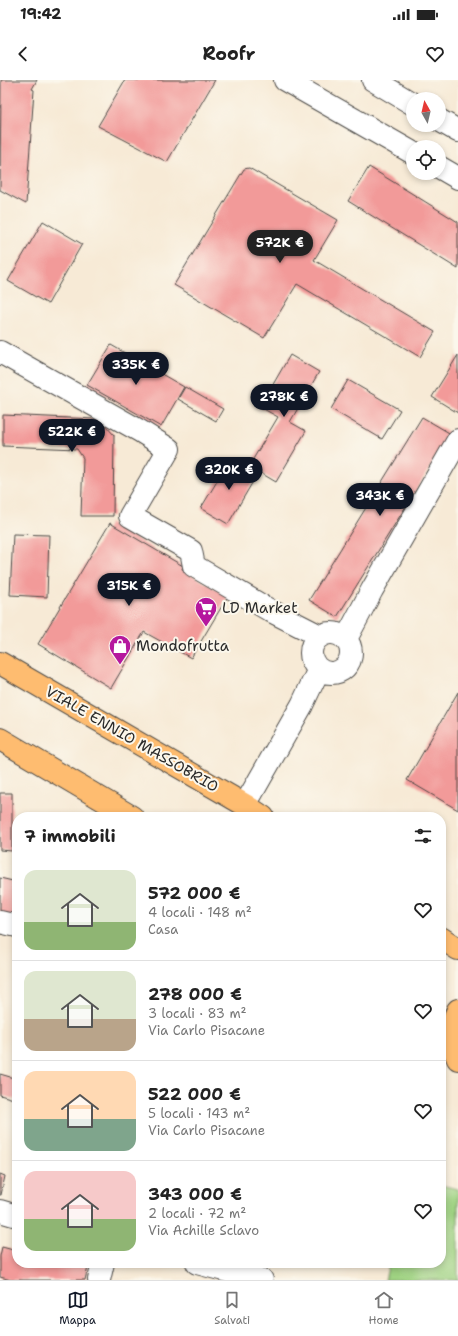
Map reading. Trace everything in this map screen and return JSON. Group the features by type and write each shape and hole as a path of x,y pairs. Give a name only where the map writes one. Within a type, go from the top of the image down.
{"main road":[{"name":"VIALE ENNIO MASSOBRIO","path":"0,663 256,812"},
{"path":"0,739 124,812"},
{"path":"446,941 458,949"},
{"path":"452,1034 455,1016 458,1010"},
{"path":"446,1019 452,1034 454,1051 458,1060"}],"street":[{"path":"286,80 406,149"},
{"path":"373,80 406,100"},
{"path":"446,124 458,131"},
{"path":"446,171 458,178"},
{"path":"0,352 169,449 130,516 191,551 194,566 271,611 329,639 350,644 351,651 349,663 344,668 333,673 323,671 312,660 329,639 372,590 458,440"},
{"path":"245,805 323,671"},
{"path":"0,922 12,925"},
{"path":"0,1212 12,1215"},
{"path":"99,1280 102,1268"},
{"path":"216,1268 262,1280"}],"green space":[{"path":"446,1186 458,1189 458,1280 385,1280 388,1268 446,1268"}],"building":[{"path":"1,80 37,80 32,89 34,90 26,204 0,190"},
{"path":"125,80 215,80 167,162 98,126"},
{"path":"369,167 458,222 458,269 348,201"},
{"path":"249,168 338,220 314,260 435,332 420,357 297,284 264,338 174,285 244,169"},
{"path":"43,221 82,244 48,304 8,281"},
{"path":"111,345 184,387 161,427 87,385"},
{"path":"290,355 319,372 290,422 306,431 276,482 249,466 278,417 260,407"},
{"path":"458,355 458,413 432,397"},
{"path":"348,380 400,410 382,439 331,409"},
{"path":"185,387 223,409 216,421 178,399"},
{"path":"3,415 92,419 105,425 114,435 113,516 81,516 83,458 77,449 3,446"},
{"path":"422,417 451,434 337,617 309,600"},
{"path":"231,458 258,473 228,524 201,508"},
{"path":"110,523 183,566 182,569 228,596 191,658 144,632 111,688 38,644"},
{"path":"13,534 49,535 47,597 10,595"},
{"path":"458,692 458,810 407,780"},
{"path":"0,793 12,793 12,851 0,850"},
{"path":"0,878 12,881 12,919 0,915"},
{"path":"0,1074 12,1078 12,1099 0,1095"},
{"path":"0,1174 5,1176 1,1195 0,1195"},
{"path":"2,1247 12,1250 12,1268 88,1268 85,1280 11,1280 0,1277 0,1256"}],"place":[{"name":"LD Market","path":"206,628"},
{"name":"Mondofrutta","path":"120,666"}]}
